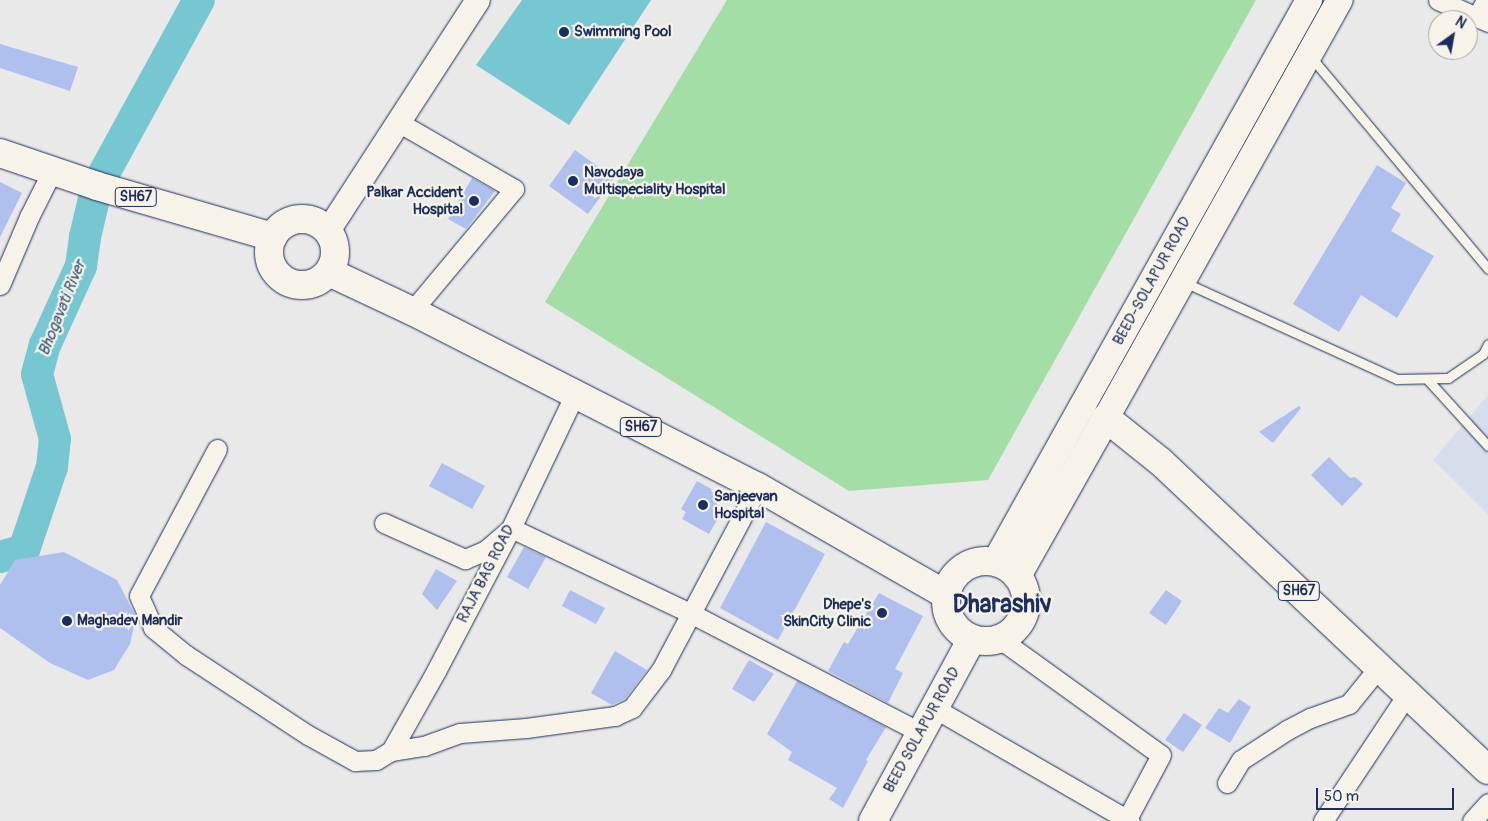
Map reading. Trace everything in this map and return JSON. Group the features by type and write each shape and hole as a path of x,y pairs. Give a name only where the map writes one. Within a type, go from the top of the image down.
{"main road":[{"name":"BEED-SOLAPUR ROAD","path":"995,562 1309,0"},
{"name":"BEED-SOLAPUR ROAD","path":"1106,418 1340,0"},
{"name":"SH67","path":"0,153 97,186 273,237"},
{"path":"299,219 310,220 324,228 335,246 332,267 321,280 306,285 290,283 280,277 273,269 269,247 273,237 279,228 288,222 299,219"},
{"name":"SH67","path":"332,267 949,586"},
{"path":"414,308 949,586"},
{"path":"1017,576 1106,418"},
{"name":"SH67","path":"1106,418 1161,462 1488,770"},
{"path":"982,560 995,562 1007,567 1017,576 1023,586 1026,598 1025,611 1020,623 1012,632 1000,639 986,642 972,639 960,632 951,622 946,608 949,586 970,564 982,560"},
{"name":"BEED SOLAPUR ROAD","path":"873,821 972,639"}],"street":[{"path":"324,228 465,0"},
{"path":"324,228 398,122 478,0"},
{"path":"1438,0 1482,20 1486,0"},
{"path":"398,122 514,189 414,308"},
{"path":"0,285 28,217 52,171"},
{"name":"RAJA BAG ROAD","path":"390,751 436,671 510,528 575,394"},
{"path":"217,449 139,596 153,628 194,660 308,735 355,760 376,760 390,751 424,746 460,733 526,728 615,716 632,708 657,676 692,614 758,486"},
{"path":"384,524 465,559 486,550 510,528 692,614 920,732"},
{"path":"934,708 1129,820 1161,755 1000,639"},
{"path":"1227,783 1241,760 1287,730 1310,718 1349,704 1379,667"},
{"path":"1323,821 1408,693"},
{"path":"1472,821 1488,803"}],"lane":[{"path":"1309,55 1488,269"},
{"path":"1182,282 1200,288 1397,379 1428,380 1448,378 1483,354 1488,344"},
{"path":"1428,380 1488,446"}],"shaded area":[{"path":"1488,395 1488,514 1433,460"}],"green space":[{"path":"727,0 1256,0 988,480 849,491 545,302"}],"water":[{"name":"Swimming Pool","path":"522,0 651,0 569,125 476,65"}],"building":[{"path":"0,44 78,67 70,91 0,68"},
{"path":"575,150 614,178 588,214 549,186"},
{"path":"1377,165 1406,183 1391,208 1401,214 1391,231 1434,256 1397,318 1361,295 1339,332 1293,304"},
{"path":"472,178 495,191 466,229 448,219"},
{"path":"0,182 22,193 0,237"},
{"path":"1299,406 1301,408 1273,443 1259,432"},
{"path":"1329,457 1350,478 1355,477 1363,484 1342,506 1311,475"},
{"path":"442,463 485,486 472,509 429,486"},
{"path":"697,481 722,495 717,504 724,508 709,534 682,519 686,512 681,509"},
{"path":"766,522 825,554 778,640 720,608"},
{"path":"524,547 546,557 528,589 507,577"},
{"name":"Maghadev Mandir","path":"64,552 117,580 136,617 130,644 114,670 88,680 50,663 0,628 0,585 15,560"},
{"path":"436,569 457,581 437,610 422,594"},
{"path":"570,590 605,608 596,624 562,606"},
{"path":"1166,590 1182,601 1166,625 1149,613"},
{"path":"879,593 923,616 895,669 903,673 888,703 828,671 844,642 848,644"},
{"path":"615,651 647,670 625,699 612,705 591,693"},
{"path":"749,660 774,674 754,702 732,689"},
{"path":"797,681 886,727 866,760 868,761 843,808 829,799 837,788 788,760 792,752 767,734"},
{"path":"1239,699 1251,707 1230,743 1205,728 1219,708 1228,713"},
{"path":"1184,713 1202,725 1183,752 1165,740"}],"waterway":[{"name":"Bhogavati River","path":"0,557 24,550 52,467 55,439 37,374 45,345 81,266 85,237 97,186 199,0"}],"place":[{"name":"Swimming Pool","path":"564,32"},
{"name":"Navodaya Multispeciality Hospital","path":"573,181"},
{"name":"Palkar Accident Hospital","path":"474,201"},
{"name":"Sanjeevan Hospital","path":"703,505"},
{"name":"Dhepe's SkinCity Clinic","path":"882,613"},
{"name":"Maghadev Mandir","path":"67,621"}],"district":[{"name":"Dharashiv","path":"1002,605"}]}
